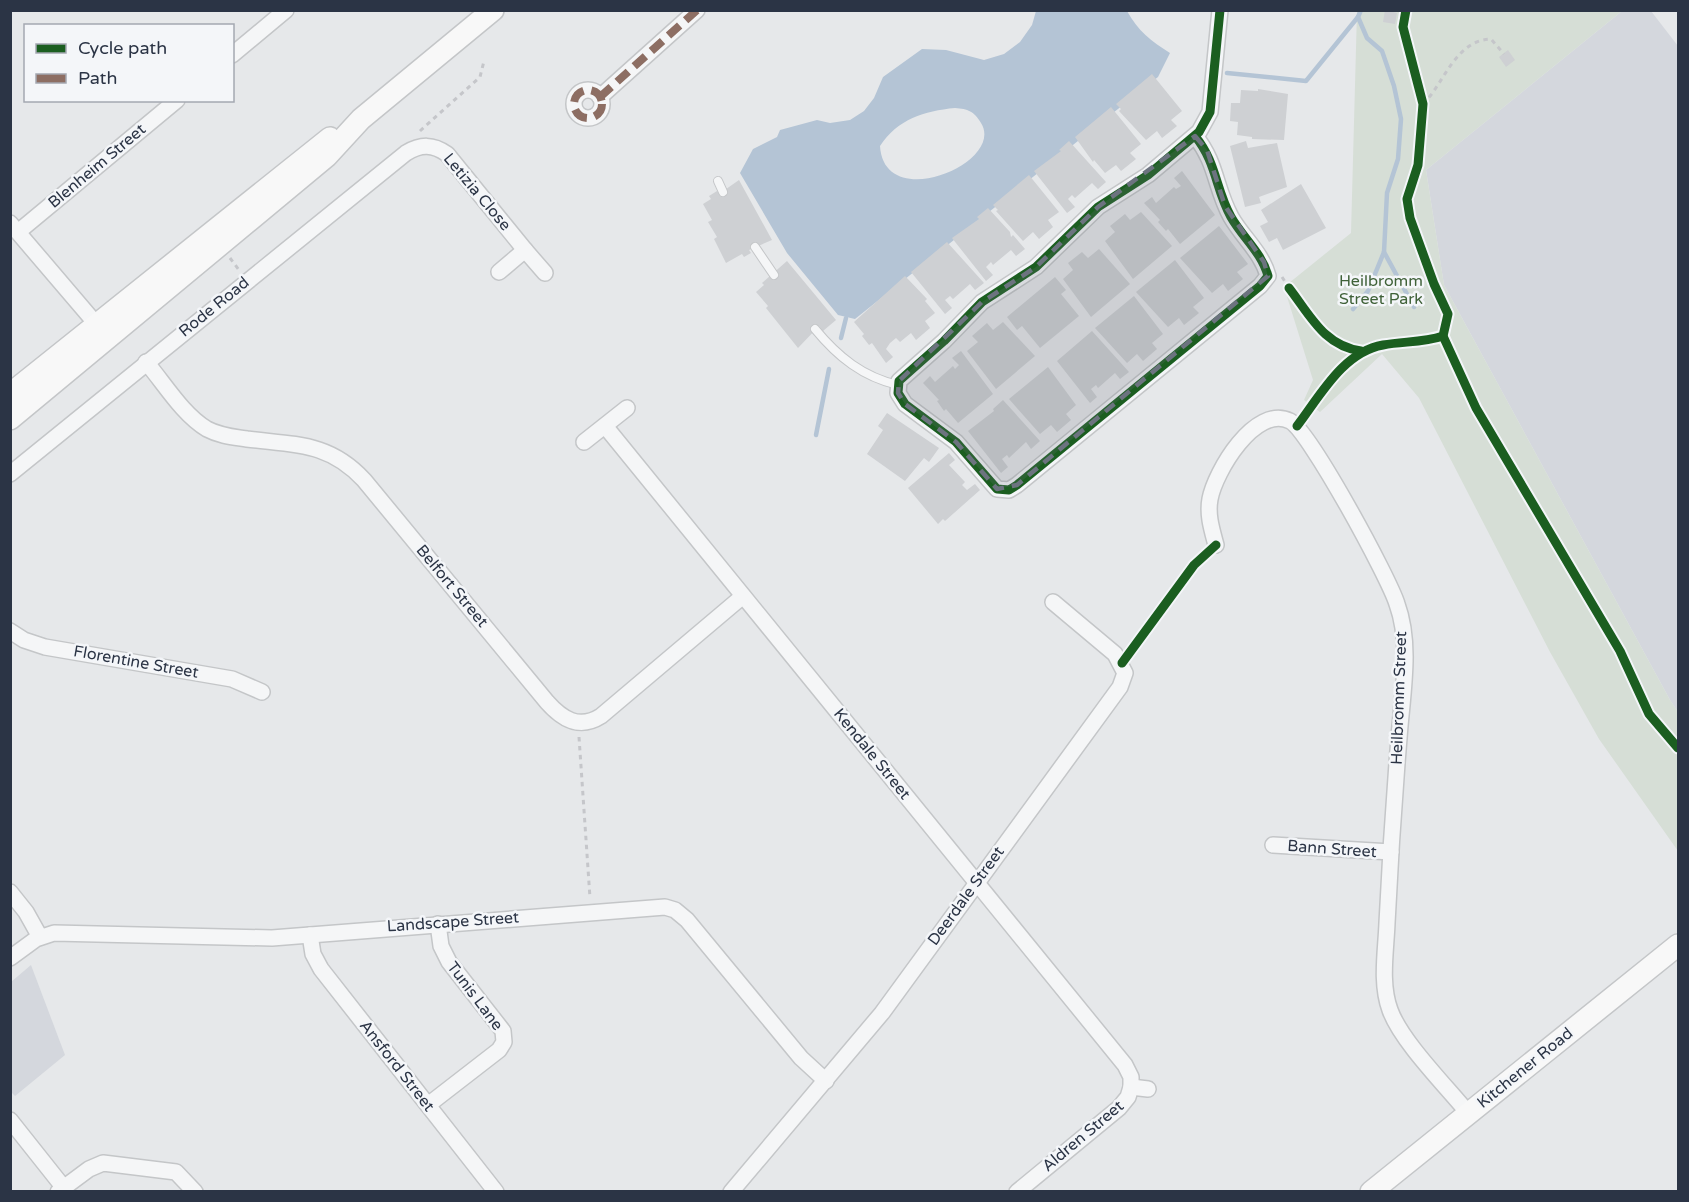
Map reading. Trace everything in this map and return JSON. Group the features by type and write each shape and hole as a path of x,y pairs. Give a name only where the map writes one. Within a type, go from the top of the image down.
{"main road":[{"path":"10,394 220,246 327,156 361,119 493,10"},
{"path":"10,419 102,331 318,145 361,119"},
{"name":"Kitchener Road","path":"1371,1191 1678,945"}],"street":[{"path":"234,53 286,10"},
{"path":"600,96 697,10"},
{"path":"1195,136 1210,156 1221,195 1232,219 1266,266 1268,276 1260,286 1010,490 994,486 956,442 905,404 898,393 898,385 904,375 939,346 982,302 1042,263 1098,207 1148,175 1204,126 1210,112 1220,10"},
{"name":"Blenheim Street","path":"14,228 174,102"},
{"name":"Letizia Close","path":"421,142 447,154 545,273"},
{"name":"Rode Road","path":"10,474 247,280 421,142"},
{"path":"14,228 102,331"},
{"path":"499,272 525,250"},
{"name":"Belfort Street","path":"146,362 193,418 209,430 228,436 314,448 346,461 547,702 558,714 578,723"},
{"path":"584,442 627,408"},
{"name":"Heilbromm Street","path":"1216,545 1209,502 1219,477 1245,435 1256,424 1273,418 1290,421 1311,443 1389,584 1401,618 1403,671 1385,965 1390,1011 1404,1035 1468,1113"},
{"name":"Kendale Street","path":"605,426 1125,1065 1131,1077 1131,1087"},
{"path":"578,723 591,722 601,716 743,596"},
{"name":"Deerdale Street","path":"731,1191 882,1013 1124,678 1125,668 1115,654 1053,602"},
{"name":"Florentine Street","path":"10,631 24,640 45,647 232,679 262,692"},
{"name":"Bann Street","path":"1273,845 1391,852"},
{"path":"10,892 26,912 40,937"},
{"name":"Landscape Street","path":"10,958 40,937 58,933 232,938 310,935 658,907 675,910 687,920 801,1058 826,1081"},
{"name":"Tunis Lane","path":"428,1105 499,1050 504,1039 503,1031 449,962 441,946 438,924"},
{"name":"Ansford Street","path":"310,935 314,954 321,969 496,1191"},
{"name":"Aldren Street","path":"1017,1191 1119,1108 1128,1097 1131,1087 1148,1089"},
{"path":"10,1120 61,1190 89,1169 103,1163 176,1172 195,1191"}],"lane":[{"path":"718,181 723,192"},
{"path":"755,247 774,275"},
{"path":"815,329 840,356 865,374 898,385"}],"path":[{"path":"1423,104 1447,68 1474,44 1491,39 1504,54"},
{"path":"421,142 420,132 424,125 480,77 484,61"},
{"path":"1421,93 1422,115"},
{"path":"220,246 247,280"},
{"path":"1289,288 1297,298"},
{"path":"578,723 591,912"}],"highlighted area":[{"path":"1195,136 1207,150 1225,206 1264,262 1268,276 1017,485 997,489 956,442 905,404 898,393 899,381 982,302 1036,267 1098,207"}],"shaded area":[{"path":"1622,11 1651,11 1678,46 1678,712 1444,285 1426,170"},
{"path":"31,965 65,1055 15,1096 10,1091 11,982"}],"green space":[{"name":"Heilbromm Street Park","path":"1357,11 1622,11 1426,170 1444,285 1678,712 1678,851 1599,739 1550,652 1419,398 1382,354 1320,412 1304,400 1313,380 1284,287 1351,233"}],"water":[{"path":"1036,11 1127,11 1146,35 1170,53 1158,77 855,319 838,315 787,253 740,173 753,149 777,137 780,130 817,120 830,123 850,120 864,111 874,98 883,77 922,49 946,50 984,60 1004,54 1020,42 1032,25","holes":["955,108 970,111 976,116 981,123 984,138 976,153 961,166 941,175 920,179 901,177 887,166 880,146 895,129 922,114"]}],"building":[{"path":"1385,10 1397,13 1395,24 1383,22"},
{"path":"1508,50 1515,60 1506,67 1499,57"},
{"path":"1152,74 1182,111 1171,120 1177,126 1162,138 1157,131 1146,140 1119,111 1121,109 1116,104"},
{"path":"1258,89 1288,94 1284,140 1252,139 1252,137 1237,135 1238,122 1230,121 1231,103 1240,103 1241,90 1258,91"},
{"path":"1111,107 1141,144 1130,153 1136,159 1121,171 1116,165 1105,173 1094,160 1093,162 1075,137"},
{"path":"1069,141 1106,182 1098,189 1092,183 1075,198 1072,195 1068,199 1075,207 1067,213 1034,171 1061,151 1059,150"},
{"path":"1246,141 1248,148 1277,143 1287,187 1259,197 1261,203 1245,207 1230,146"},
{"path":"1182,171 1215,215 1180,244 1168,229 1166,231 1158,222 1160,220 1144,203 1152,197 1156,203 1174,187 1176,189 1181,186 1174,178"},
{"path":"1029,175 1059,212 1048,220 1053,227 1039,239 1033,232 1023,241 993,205"},
{"path":"739,180 772,240 749,250 751,253 744,257 742,254 726,263 714,239 717,237 708,222 712,220 703,204 711,199 709,196 717,191 719,194"},
{"path":"1301,184 1326,228 1283,250 1277,238 1269,242 1260,226 1268,222 1261,210"},
{"path":"988,208 1010,232 1011,237 1013,235 1025,249 1016,256 1011,250 993,265 991,262 986,267 993,275 986,281 952,238 979,219 977,217"},
{"path":"1141,212 1172,246 1133,279 1105,241 1115,232 1110,226 1125,214 1130,220"},
{"path":"1219,226 1248,264 1237,272 1243,279 1228,291 1223,284 1212,293 1180,258"},
{"path":"947,242 984,283 975,290 970,284 953,299 950,296 945,300 952,308 945,314 911,272"},
{"path":"1099,249 1130,284 1091,317 1063,279 1073,270 1068,263 1082,252 1088,258"},
{"path":"1175,260 1204,298 1193,307 1199,313 1184,325 1179,318 1168,327 1136,292"},
{"path":"787,261 836,320 823,331 819,326 798,348 756,292 764,285 762,283"},
{"path":"905,276 927,299 925,301 935,313 925,321 930,328 916,340 911,333 900,342 896,338 890,343 886,349 893,357 886,363 872,343 869,345 862,336 864,334 854,322"},
{"path":"1055,277 1066,290 1061,294 1079,316 1040,348 1022,326 1017,330 1007,317"},
{"path":"1134,296 1163,334 1152,343 1157,349 1143,361 1137,354 1127,363 1095,328"},
{"path":"1003,322 1035,356 996,389 967,351 978,342 972,336 987,323 993,330"},
{"path":"1092,331 1129,372 1120,379 1115,373 1098,388 1096,385 1091,389 1097,397 1090,403 1057,361"},
{"path":"961,351 993,394 958,423 946,409 944,411 937,401 939,400 923,383 930,376 935,382 953,366 955,369 959,365 952,358"},
{"path":"1048,367 1076,405 1066,414 1071,420 1057,432 1051,425 1040,434 1009,399"},
{"path":"1003,400 1040,441 1031,449 1026,442 1009,458 1007,455 1002,459 1008,467 1001,473 968,431 994,411 993,409"},
{"path":"887,413 939,448 929,462 924,458 905,481 867,454 883,430 878,426"},
{"path":"949,453 955,460 949,465 965,482 962,485 967,490 975,484 980,490 945,521 943,519 938,524 908,488"}],"waterway":[{"path":"1353,309 1368,291 1384,252 1387,193 1398,159 1401,119 1394,86 1382,51 1367,38 1358,17 1361,10"},
{"path":"1227,73 1306,81 1358,17"},
{"path":"1384,252 1414,307"},
{"path":"841,338 846,318"},
{"path":"816,435 829,369"}],"marked path":[{"path":"600,97 697,10"},
{"path":"588,90 598,94 602,104 598,114 588,118 578,114 574,104 578,94 588,90"}],"cycle path":[{"path":"1195,136 1208,156 1231,217 1257,253 1268,276 1260,286 1017,485 1009,490 997,489 956,442 905,404 898,393 899,381 944,341 982,302 1036,267 1098,207 1148,175 1199,132 1210,112 1220,10"},
{"path":"1297,426 1334,377 1356,356 1383,345 1443,336 1448,314 1434,284 1410,218 1407,199 1418,165 1423,104 1403,27 1406,10"},
{"path":"1289,288 1327,336 1348,348 1361,351"},
{"path":"1443,336 1476,408 1620,651 1649,714 1678,748"},
{"path":"1122,663 1194,565 1216,545"}]}
